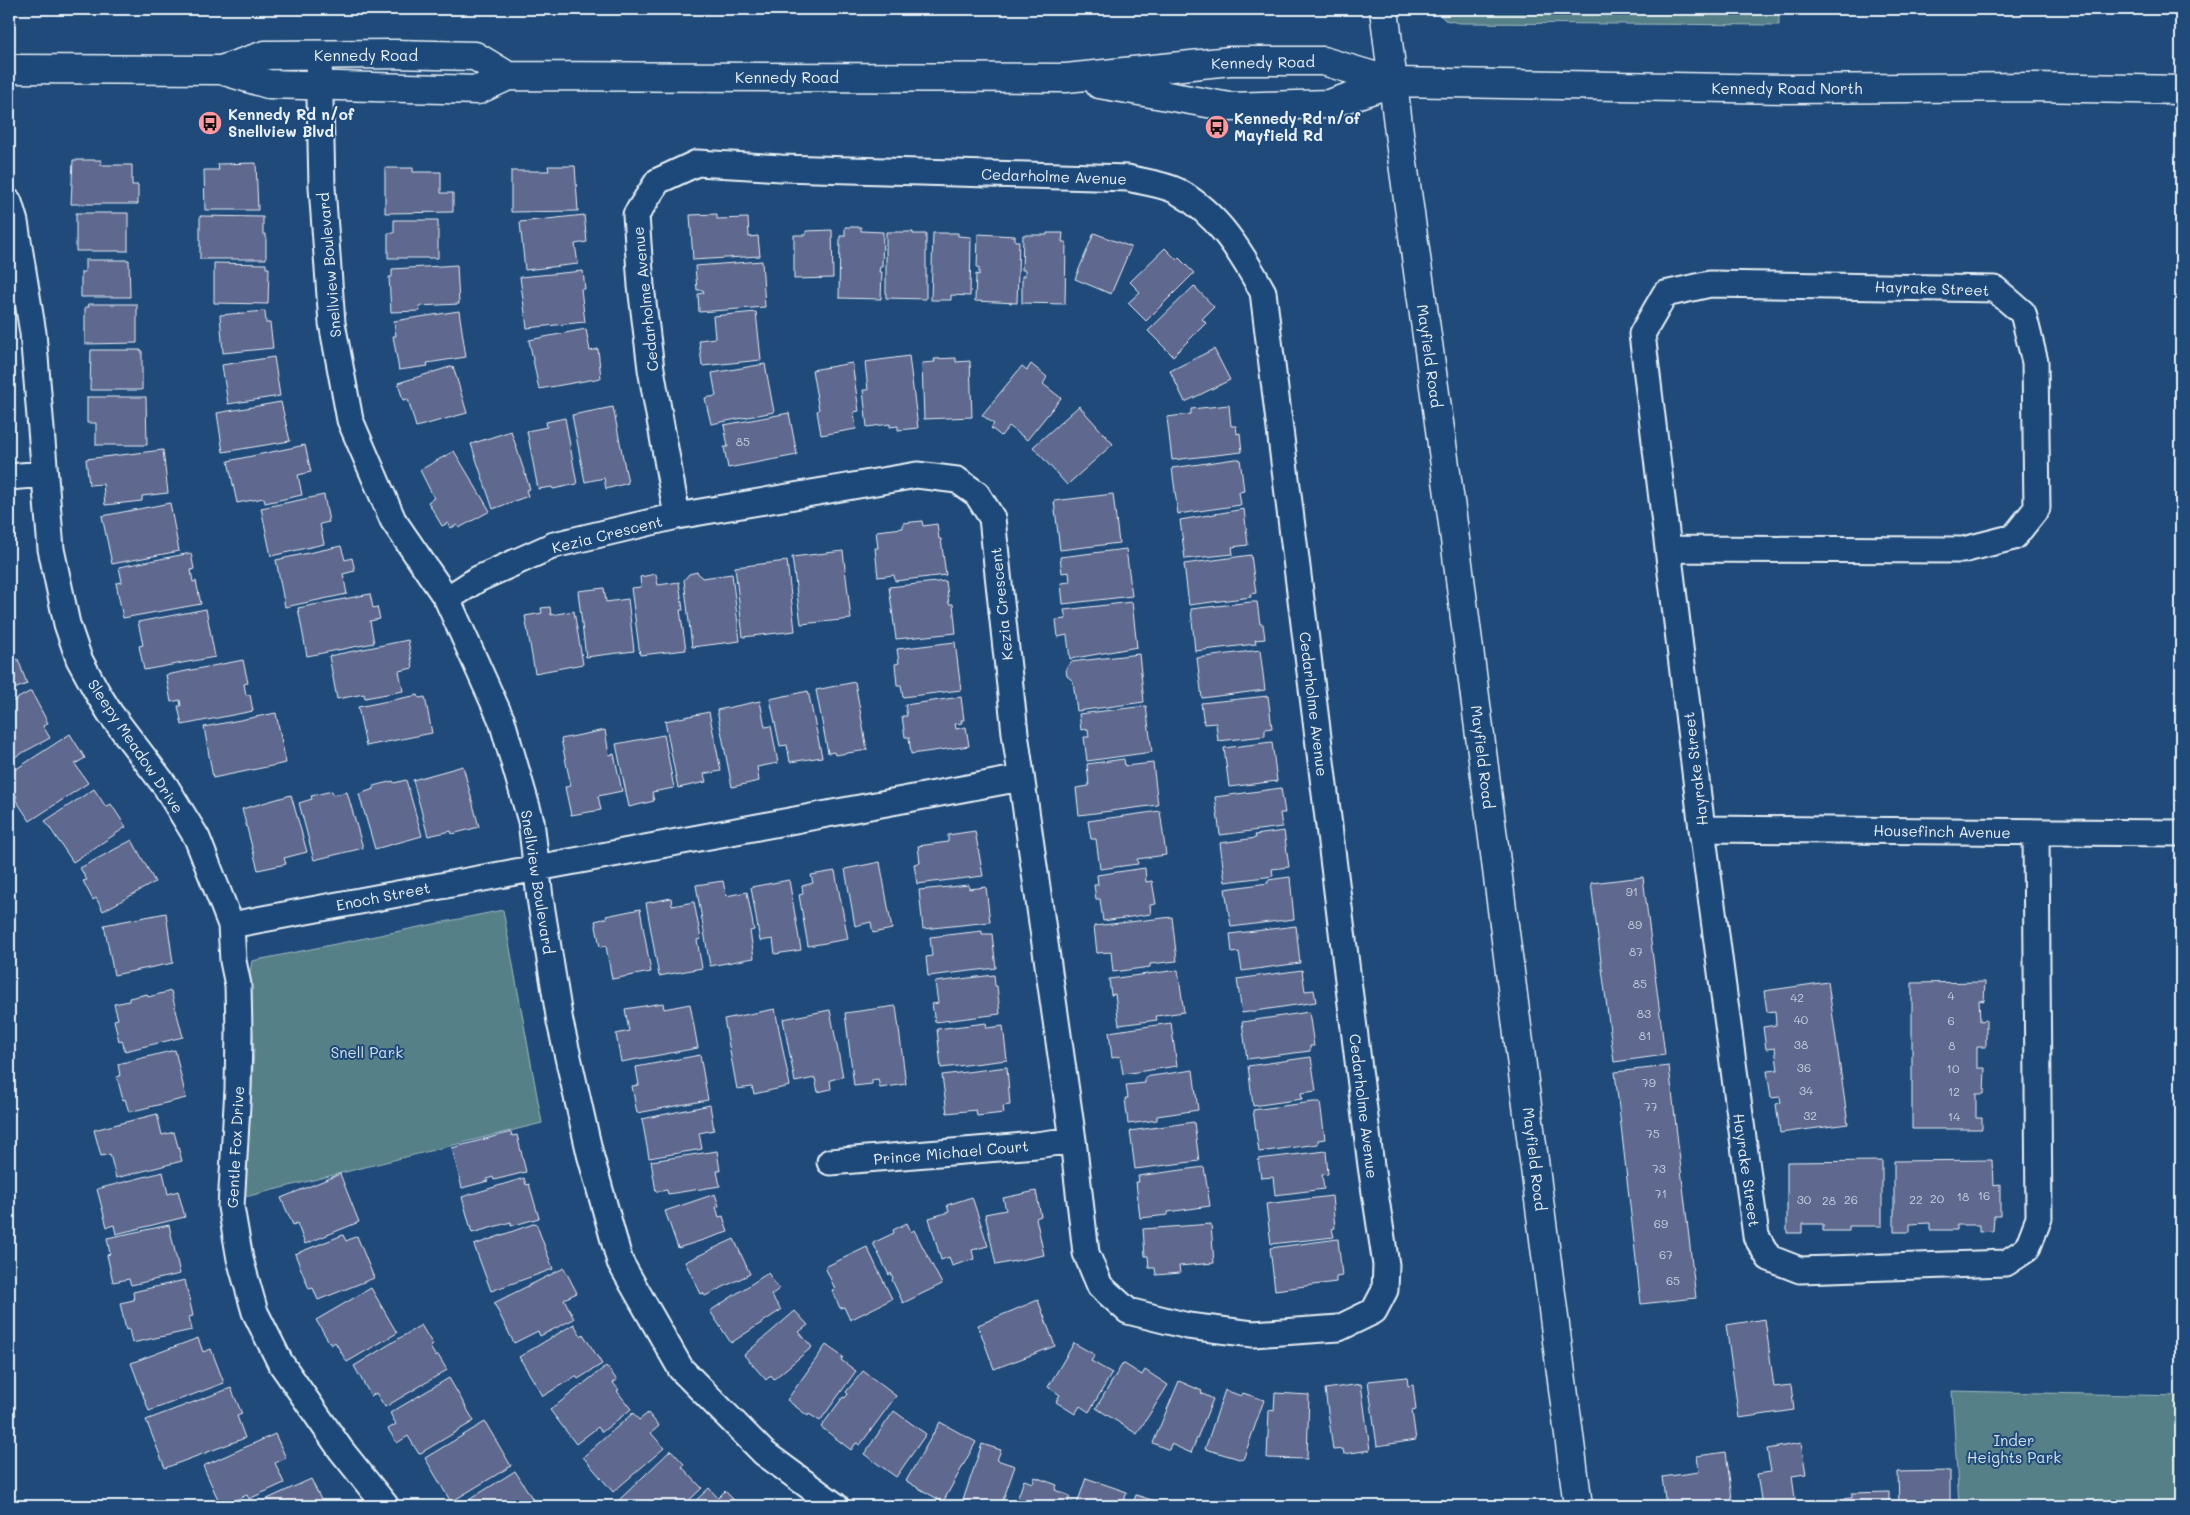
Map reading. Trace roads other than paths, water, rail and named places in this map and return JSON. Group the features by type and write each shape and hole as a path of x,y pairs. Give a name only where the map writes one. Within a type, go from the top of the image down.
{"main road":[{"name":"Mayfield Road","path":"1384,9 1402,159 1452,516 1578,1506"},
{"name":"Kennedy Road","path":"221,70 265,55 475,56 508,76"},
{"name":"Kennedy Road","path":"9,69 221,70 268,84 478,90 508,76 1066,78 1230,61 1323,61 1394,82"},
{"name":"Kennedy Road","path":"1066,78 1230,107 1328,104 1394,82"},
{"name":"Kennedy Road North","path":"1394,82 1788,89 2033,87 2181,90"}],"street":[{"name":"Snellview Boulevard","path":"319,55 322,187 332,323 350,420 392,520 447,599 502,721 531,821 535,867 560,1022 590,1154 620,1262 681,1369 764,1453 836,1506"},
{"name":"Cedarholme Avenue","path":"677,516 651,369 641,286 636,215 658,181 697,164 1128,178 1176,190 1212,217 1238,247 1263,292 1371,1166 1386,1265 1385,1290 1374,1311 1339,1328 1253,1334 1188,1326 1128,1311 1100,1286 1086,1253 1073,1140 1022,778"},
{"name":"Sleepy Meadow Drive","path":"9,202 15,222 33,333 51,549 67,624 79,659 110,713 154,770 197,838 231,925"},
{"name":"Hayrake Street","path":"1669,549 1963,550 2014,537 2037,508 2035,362 2023,313 1995,289 1710,284 1665,294 1642,334 1702,828 1756,1236 1769,1258 1800,1270 2006,1263 2027,1249 2039,1218 2036,832"},
{"path":"9,477 44,474"},
{"name":"Kezia Crescent","path":"447,599 478,579 554,546 677,516 917,475 956,480 977,494 992,518 1022,778"},
{"path":"535,867 1022,778"},
{"name":"Housefinch Avenue","path":"1702,828 2181,834"},
{"name":"Enoch Street","path":"231,925 535,867"},
{"name":"Gentle Fox Drive","path":"231,925 233,961 238,985 239,1033 238,1088 231,1207 240,1259 255,1312 280,1362 341,1450 386,1506"},
{"name":"Prince Michael Court","path":"830,1162 1073,1140"}],"place":[{"name":"Kennedy Rd n/of Snellview Blvd","path":"210,123"},
{"name":"Kennedy Rd n/of Mayfield Rd","path":"1217,127"}],"park label":[{"name":"Snell Park","path":"367,1052"},
{"name":"Inder Heights Park","path":"2014,1448"}]}
